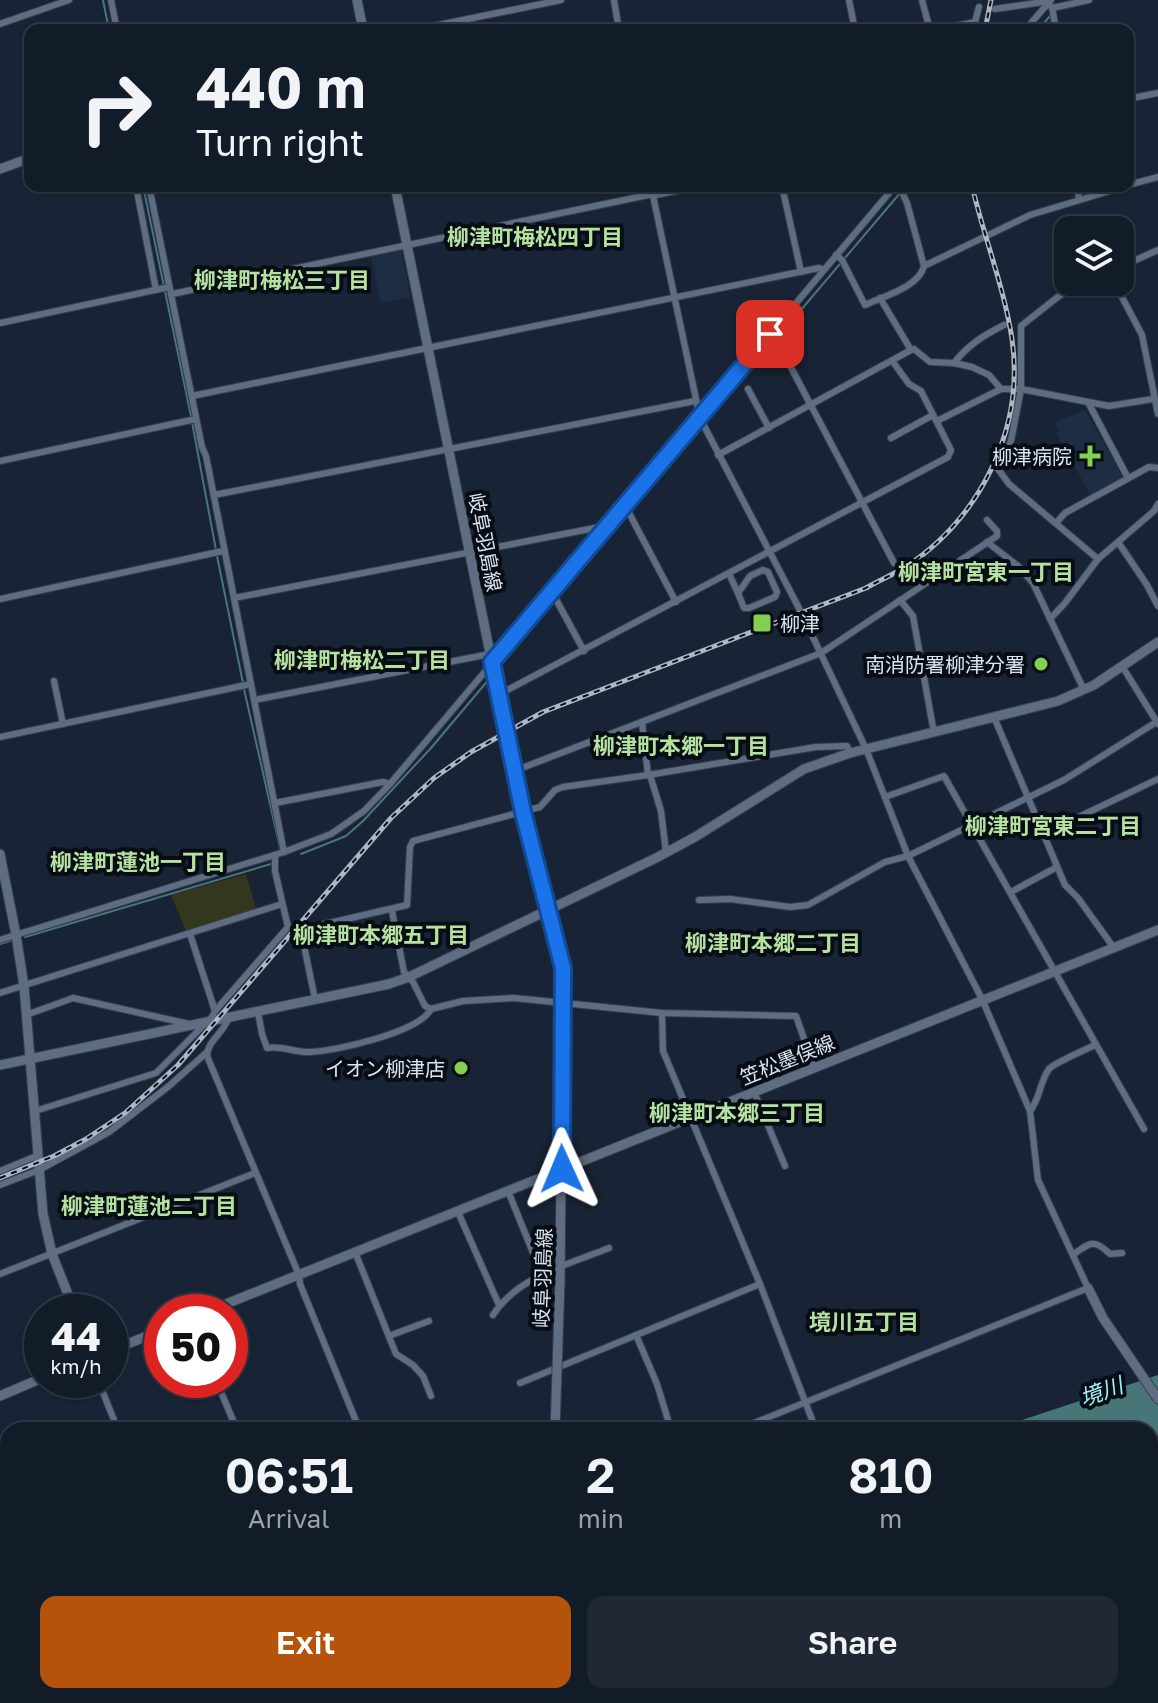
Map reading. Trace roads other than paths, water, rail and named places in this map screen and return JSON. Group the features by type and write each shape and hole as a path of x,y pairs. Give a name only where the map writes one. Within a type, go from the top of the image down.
{"main road":[{"path":"357,0 362,24"},
{"path":"0,169 24,160"},
{"name":"岐阜羽島線","path":"396,192 514,771 563,968 562,1169 555,1422"},
{"path":"0,1065 389,984 409,977 695,837 784,778 815,764 1058,701 1084,690 1155,643"},
{"path":"0,854 24,986 43,1214 52,1254 68,1294"},
{"name":"笠松墨俣線","path":"248,1295 1155,931"},
{"path":"1088,1288 1103,1318 1158,1399"},
{"path":"0,1396 24,1386"}],"street":[{"path":"0,24 69,0"},
{"path":"111,0 116,24"},
{"path":"443,24 561,0"},
{"path":"614,0 618,24"},
{"path":"849,0 854,24"},
{"path":"922,0 928,24"},
{"path":"995,9 1089,0"},
{"path":"1030,24 1050,2"},
{"path":"1050,2 1055,24"},
{"path":"965,24 975,22 979,7"},
{"path":"1134,98 1158,93"},
{"path":"1134,184 1158,177"},
{"path":"137,192 156,290"},
{"path":"150,192 214,495 284,852"},
{"path":"0,323 156,290 170,290 407,245 643,192"},
{"path":"652,192 700,418 821,653 866,749 908,856 982,999 1030,1111 1038,1180 1088,1288 757,1422"},
{"path":"783,192 801,272"},
{"path":"0,940 284,852 331,834 350,822 390,784 491,658 552,592 892,192"},
{"path":"836,255 842,260 865,305 913,282 922,274 924,266 907,203 901,192"},
{"path":"1078,192 1079,199"},
{"path":"924,266 1008,224 1105,192"},
{"path":"1134,261 1158,250"},
{"path":"192,396 823,270"},
{"path":"1059,296 1021,326 1021,389 1011,441 998,469 1009,484 1098,559"},
{"path":"1121,296 1142,335 1153,399 1158,410"},
{"path":"880,298 911,350"},
{"path":"954,363 965,349 1004,325"},
{"path":"770,334 776,339 894,563"},
{"path":"718,455 914,349 930,362 954,363 989,375 1001,389"},
{"path":"498,695 948,457 951,450 921,391 909,384 893,362"},
{"path":"748,389 769,428"},
{"path":"891,438 1001,389 1021,389 1109,406 1153,399"},
{"path":"214,495 695,401"},
{"path":"1089,404 1128,478"},
{"path":"0,461 196,419"},
{"path":"1056,523 1065,513 1128,478 1149,467 1158,468"},
{"path":"1050,619 1098,559 1154,511 1158,504"},
{"path":"624,507 676,602"},
{"path":"514,771 821,653 997,536 997,531 987,520"},
{"path":"234,598 606,528"},
{"path":"987,542 1018,566 1033,583 1084,690"},
{"path":"1118,542 1158,606"},
{"path":"0,599 223,551"},
{"path":"729,574 744,608 775,597 777,592 768,572 763,570 750,576 738,593"},
{"path":"1147,585 1158,580"},
{"path":"552,592 584,651"},
{"path":"900,600 913,616 934,733"},
{"path":"1155,643 1158,657"},
{"path":"254,700 491,658"},
{"path":"699,900 730,899 790,907 808,905 885,862 908,856 1086,767 1158,722 1122,666"},
{"path":"54,681 63,724"},
{"path":"0,737 251,684"},
{"path":"994,717 1065,885 1114,948"},
{"path":"642,722 649,775 661,811 666,852"},
{"path":"315,999 302,936 308,928 392,911 407,905 410,847 413,841 540,807 555,790 563,787 816,747 847,746 850,753"},
{"path":"885,797 944,776 1144,1129"},
{"path":"1043,834 1158,779"},
{"path":"275,803 383,782 390,784"},
{"path":"35,1111 156,1073 206,1022 288,927 275,871 275,855"},
{"path":"1011,892 1057,867"},
{"path":"0,993 282,904"},
{"path":"392,911 404,972 425,1006 431,1009 463,1001 514,998 662,1013 796,1016 814,1067"},
{"path":"1155,931 1158,943"},
{"path":"190,934 215,1011"},
{"path":"26,1015 73,998 195,1025"},
{"path":"258,1012 267,1048 273,1046 307,1053 398,1032 423,1021 431,1009"},
{"path":"662,1013 663,1051 760,1284 813,1422"},
{"path":"0,1185 39,1170 133,1116 206,1053 229,1017"},
{"path":"1030,1111 1047,1071 1054,1064 1095,1045"},
{"path":"206,1053 356,1422"},
{"path":"754,1092 785,1166"},
{"path":"0,1171 39,1155"},
{"path":"0,1274 255,1173"},
{"path":"508,1191 538,1265"},
{"path":"458,1212 499,1305"},
{"path":"1074,1254 1095,1243 1110,1254 1122,1253"},
{"path":"493,1315 499,1305 533,1279 609,1248"},
{"path":"355,1252 396,1354 423,1376 431,1396"},
{"path":"520,1383 760,1284"},
{"path":"389,1336 429,1321"},
{"path":"636,1335 657,1384 669,1422"},
{"path":"105,1398 115,1422"},
{"path":"224,1398 234,1422"}],"waterway":[{"path":"103,0 108,24"},
{"path":"1043,24 1050,16"},
{"path":"144,192 191,416"},
{"path":"778,337 901,192"},
{"path":"706,422 774,342"},
{"path":"192,422 216,550"},
{"path":"631,511 702,427"},
{"path":"559,596 627,516"},
{"path":"217,556 243,683"},
{"path":"497,670 555,601"},
{"path":"301,854 346,836 363,821 490,678"},
{"path":"244,689 280,848"},
{"path":"25,937 271,864"},
{"path":"0,944 10,941"}],"railway":[{"path":"986,24 991,0"},
{"path":"0,1178 54,1156 125,1113 178,1065 391,818 434,778 471,752 543,712 866,588 904,568 931,548 955,524 975,498 1004,438 1014,373 1008,320 974,192"}],"place":[{"name":"柳津病院","path":"1090,456"},
{"name":"柳津","path":"762,623"},
{"name":"南消防署柳津分署","path":"1041,664"},
{"name":"イオン柳津店","path":"461,1068"}],"district":[{"name":"柳津町梅松四丁目","path":"535,236"},
{"name":"柳津町梅松三丁目","path":"282,279"},
{"name":"柳津町宮東一丁目","path":"986,571"},
{"name":"柳津町梅松二丁目","path":"362,659"},
{"name":"柳津町本郷一丁目","path":"681,745"},
{"name":"柳津町宮東二丁目","path":"1053,825"},
{"name":"柳津町蓮池一丁目","path":"138,861"},
{"name":"柳津町本郷五丁目","path":"381,934"},
{"name":"柳津町本郷二丁目","path":"773,942"},
{"name":"柳津町本郷三丁目","path":"737,1112"},
{"name":"柳津町蓮池二丁目","path":"149,1205"},
{"name":"境川五丁目","path":"864,1321"}],"water label":[{"name":"境川","path":"1101,1391"}]}
